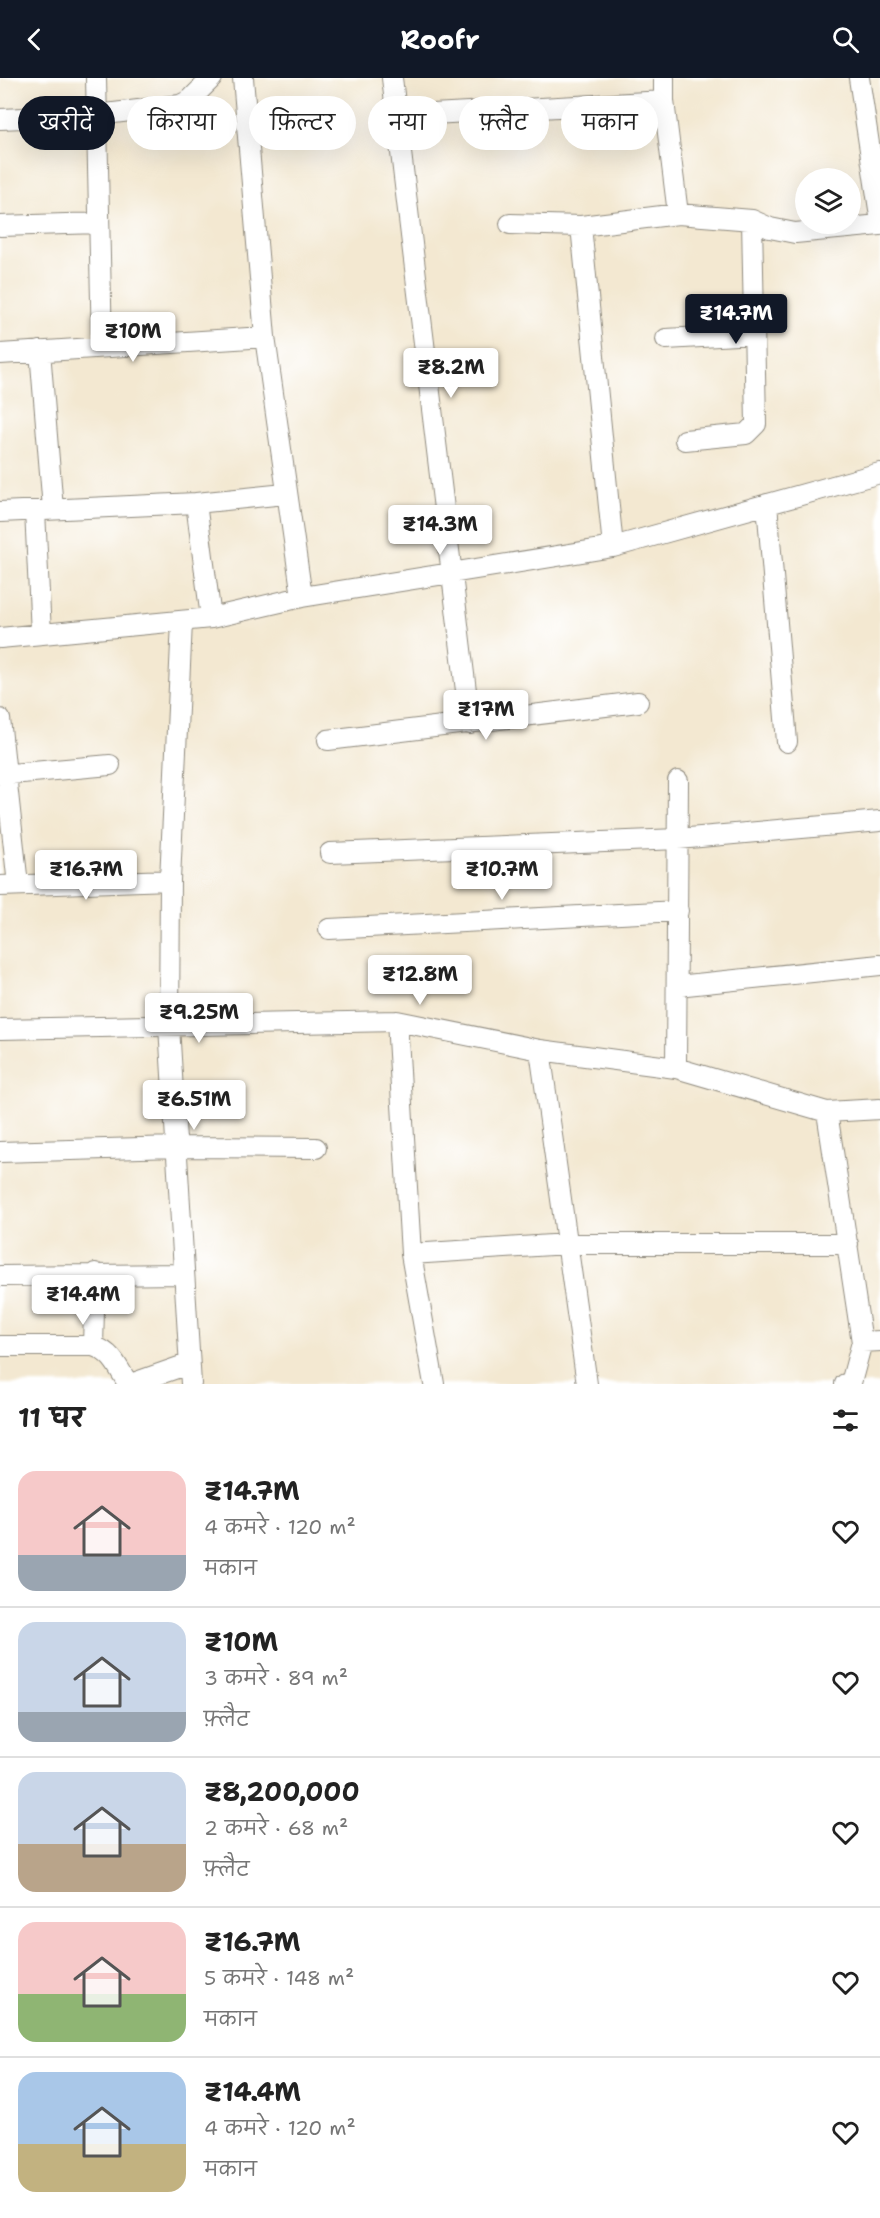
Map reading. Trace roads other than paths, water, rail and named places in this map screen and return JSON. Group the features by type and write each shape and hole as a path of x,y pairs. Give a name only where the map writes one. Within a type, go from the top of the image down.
{"street":[{"path":"96,78 96,96"},
{"path":"115,113 180,105 190,100 212,78"},
{"path":"243,78 265,337 285,494 302,597"},
{"path":"392,78 394,96"},
{"path":"664,78 664,101 678,214"},
{"path":"859,78 880,216"},
{"path":"447,113 664,101"},
{"path":"0,119 18,118"},
{"path":"98,150 102,346"},
{"path":"401,150 454,573 470,724"},
{"path":"510,224 581,226 678,214 752,220 770,228 795,233 880,225"},
{"path":"685,440 746,434 753,430 756,424 752,220"},
{"path":"0,226 99,223"},
{"path":"581,226 613,548"},
{"path":"666,339 754,334"},
{"path":"0,354 265,337"},
{"path":"40,351 44,510 41,634"},
{"path":"0,638 211,618 302,597 613,548 880,473"},
{"path":"0,512 196,503 285,494"},
{"path":"196,503 211,618"},
{"path":"767,504 787,742"},
{"path":"182,622 170,880 169,1026 191,1384"},
{"path":"328,741 638,702"},
{"path":"0,719 9,885 170,880"},
{"path":"2,774 110,765"},
{"path":"676,1068 678,781"},
{"path":"330,853 678,838 880,821"},
{"path":"329,929 678,911"},
{"path":"678,986 880,965"},
{"path":"397,1021 411,1254 434,1384"},
{"path":"0,1029 397,1021 540,1050 676,1068 827,1112 880,1109"},
{"path":"540,1050 587,1384"},
{"path":"827,1112 848,1244 871,1341 851,1383 845,1384"},
{"path":"0,1152 176,1147 316,1148"},
{"path":"411,1254 567,1244 848,1244"},
{"path":"0,1276 95,1273 183,1274"},
{"path":"93,1346 95,1273"},
{"path":"0,1346 93,1346 113,1358 129,1384 188,1364"}]}
